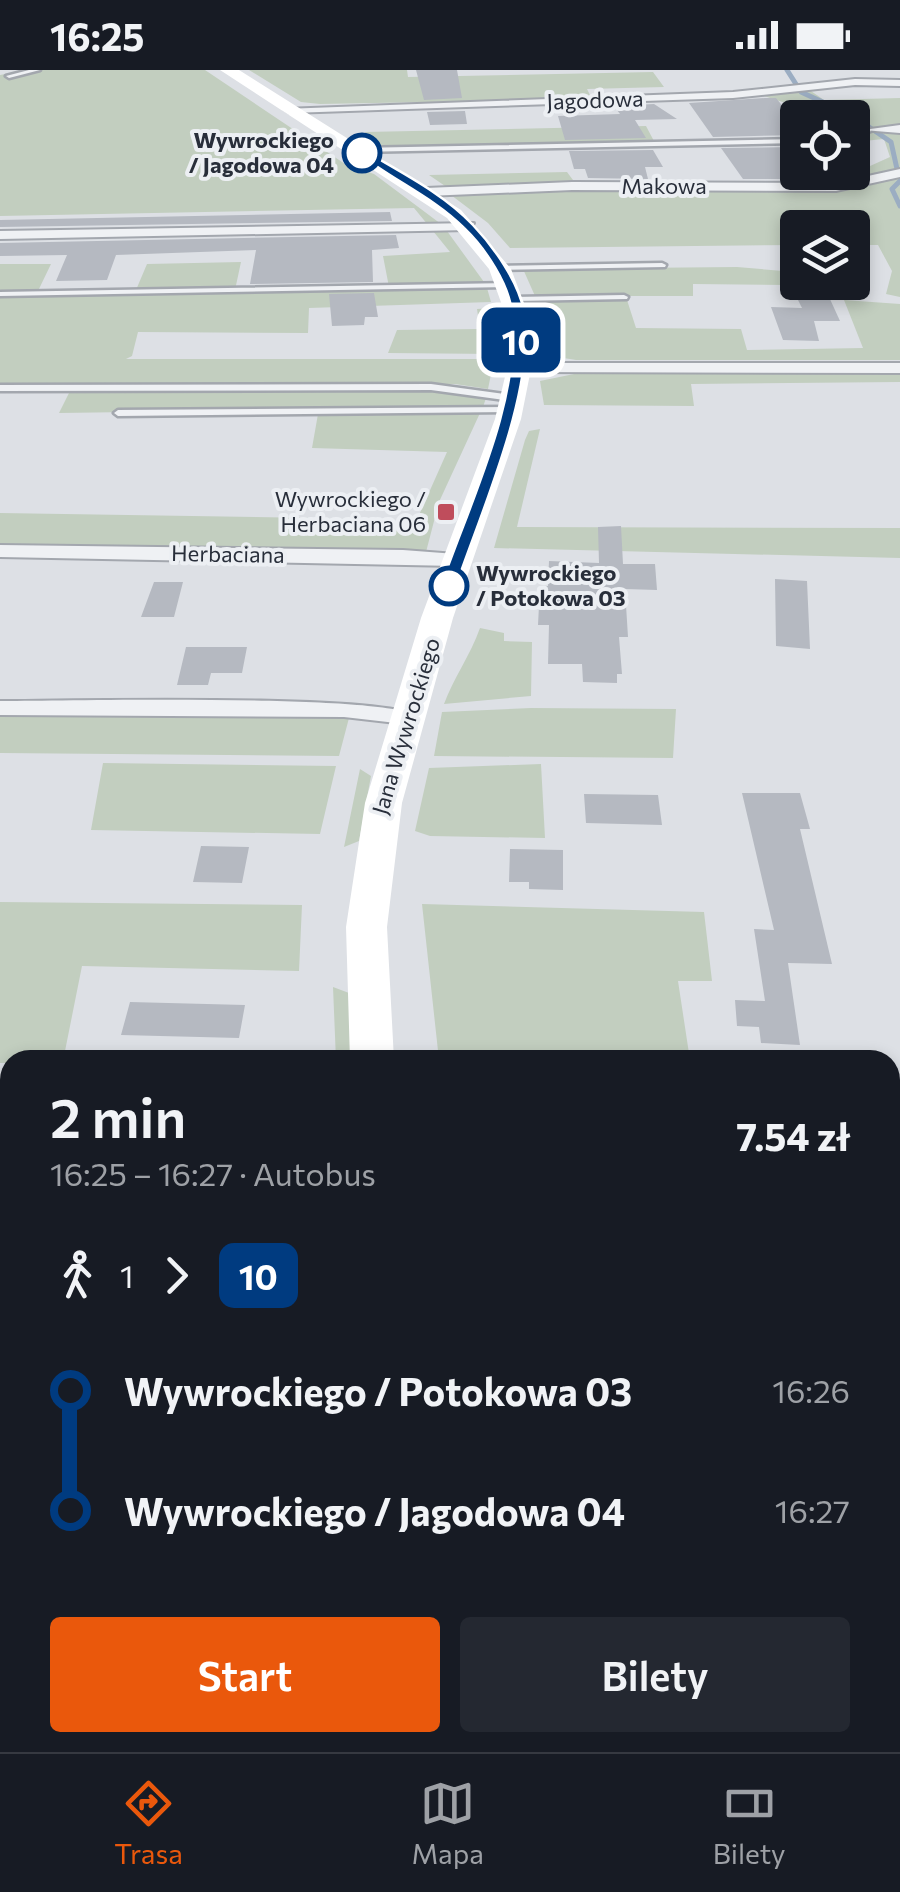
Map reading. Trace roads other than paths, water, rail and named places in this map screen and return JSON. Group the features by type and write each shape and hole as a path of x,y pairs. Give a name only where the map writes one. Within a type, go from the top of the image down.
{"street":[{"name":"Jana Wywrockiego","path":"228,70 426,192 469,226 507,284 521,338 520,367 510,404 404,717 374,842 366,959 371,1050"},
{"path":"832,70 855,82"},
{"name":"Jagodowa","path":"290,108 733,96 855,82 900,82"},
{"path":"870,130 900,130"},
{"name":"Makowa","path":"426,192 572,186 836,187 900,173"},
{"path":"0,235 469,226"},
{"path":"520,367 900,368"},
{"name":"Herbaciana","path":"0,551 456,560"},
{"path":"0,708 344,710 404,717"}],"lane":[{"path":"8,76 37,70"},
{"path":"357,150 780,142"},
{"path":"0,294 507,284 662,265"},
{"path":"507,284 624,297"},
{"path":"0,388 431,387 510,404"},
{"path":"118,414 510,404"}],"waterway":[{"path":"787,70 801,92 853,116 891,142 897,169"},
{"path":"900,181 892,189 900,206"}],"place":[{"name":"Wywrockiego / Jagodowa 04","path":"362,153"},
{"name":"Wywrockiego / Herbaciana 06","path":"446,512"},
{"name":"Wywrockiego / Potokowa 03","path":"449,586"}]}
